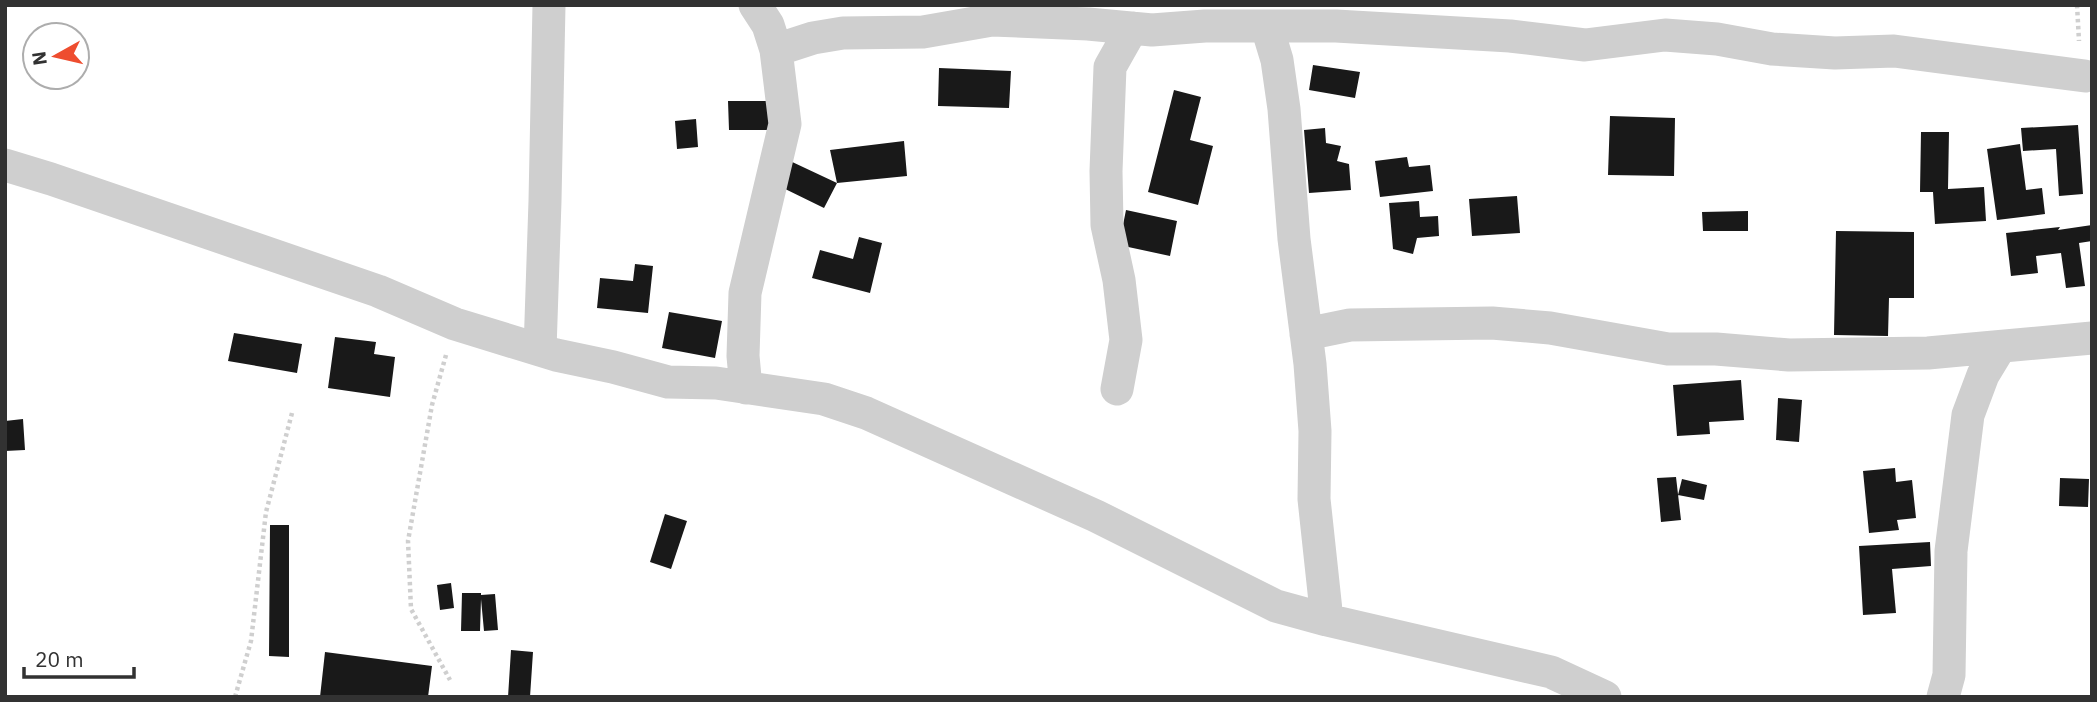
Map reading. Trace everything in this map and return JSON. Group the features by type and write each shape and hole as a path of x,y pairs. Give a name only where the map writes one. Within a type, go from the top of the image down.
{"street":[{"path":"540,350 549,5"},
{"path":"746,388 743,356 745,293 785,124 776,50 768,25 755,5"},
{"path":"776,50 813,38 843,33 923,32 992,20 1088,24 1146,21 1205,26 1336,26 1510,36 1585,45 1665,36 1717,39 1772,49 1835,53 1894,51 2085,76"},
{"path":"1117,389 1126,340 1119,280 1107,225 1106,158 1110,67 1146,21"},
{"path":"1267,27 1277,60 1284,109 1294,239 1310,364 1315,431 1314,499 1327,621"},
{"path":"5,165 51,178 366,286 455,324 540,350 668,382 716,383 824,399 866,412 1096,516 1276,606 1327,621 1551,672 1605,697"},
{"path":"1306,334 1350,325 1492,323 1550,328 1668,349 1716,349 1789,355 1928,353 2092,338"},
{"path":"1943,697 1949,675 1951,551 1968,415 1983,375 2000,347"}],"path":[{"path":"450,680 411,609 408,541 432,405 455,324"},
{"path":"235,697 251,640 266,512 292,412"}],"building":[{"path":"1313,65 1360,72 1355,98 1309,90"},
{"path":"939,68 1011,71 1009,108 938,106"},
{"path":"1174,90 1201,97 1190,140 1213,146 1198,205 1148,192"},
{"path":"728,101 771,101 771,130 729,130"},
{"path":"1610,116 1675,118 1674,176 1608,175"},
{"path":"696,119 698,147 677,149 675,121"},
{"path":"2078,125 2083,194 2059,196 2056,149 2023,151 2021,128"},
{"path":"1325,128 1326,143 1341,146 1337,161 1349,164 1351,190 1309,193 1304,130"},
{"path":"1921,132 1949,132 1948,189 1984,187 1986,221 1935,224 1933,192 1920,192"},
{"path":"904,141 907,176 837,183 830,150"},
{"path":"2020,144 2026,190 2042,188 2045,214 1997,220 1987,149"},
{"path":"1407,157 1409,167 1430,165 1433,191 1380,197 1375,161"},
{"path":"788,160 837,183 824,208 777,185"},
{"path":"1517,196 1520,233 1472,236 1469,199"},
{"path":"1419,201 1420,217 1438,216 1439,236 1417,238 1413,254 1393,249 1389,203"},
{"path":"1126,210 1177,221 1170,256 1119,245"},
{"path":"1748,211 1748,231 1703,231 1702,212"},
{"path":"2092,225 2092,241 2079,243 2085,286 2066,288 2061,253 2036,256 2038,273 2011,276 2006,233"},
{"path":"1836,231 1914,232 1914,298 1889,298 1888,336 1834,335"},
{"path":"859,237 882,243 870,293 812,278 820,250 853,259"},
{"path":"635,264 653,266 648,313 597,308 600,278 633,281"},
{"path":"669,312 722,321 715,358 662,348"},
{"path":"234,333 302,344 297,373 228,361"},
{"path":"335,337 376,342 374,354 395,357 390,397 328,388"},
{"path":"1741,380 1744,420 1709,422 1710,434 1677,436 1673,385"},
{"path":"1778,398 1802,400 1799,442 1776,440"},
{"path":"23,419 25,450 5,451 5,421"},
{"path":"1895,468 1896,482 1912,480 1916,518 1897,520 1899,530 1869,533 1863,471"},
{"path":"1676,477 1681,520 1661,522 1657,478"},
{"path":"2060,478 2089,479 2088,507 2059,506"},
{"path":"1682,479 1707,485 1704,500 1678,495"},
{"path":"665,514 687,521 671,569 650,562"},
{"path":"270,525 289,525 289,657 269,656"},
{"path":"1930,542 1931,566 1892,569 1896,613 1863,615 1859,546"},
{"path":"451,583 454,608 440,610 437,585"},
{"path":"462,593 495,594 498,630 484,631 481,599 480,631 461,631"},
{"path":"511,650 533,652 530,697 508,697"},
{"path":"325,652 432,666 428,697 320,697"}]}
